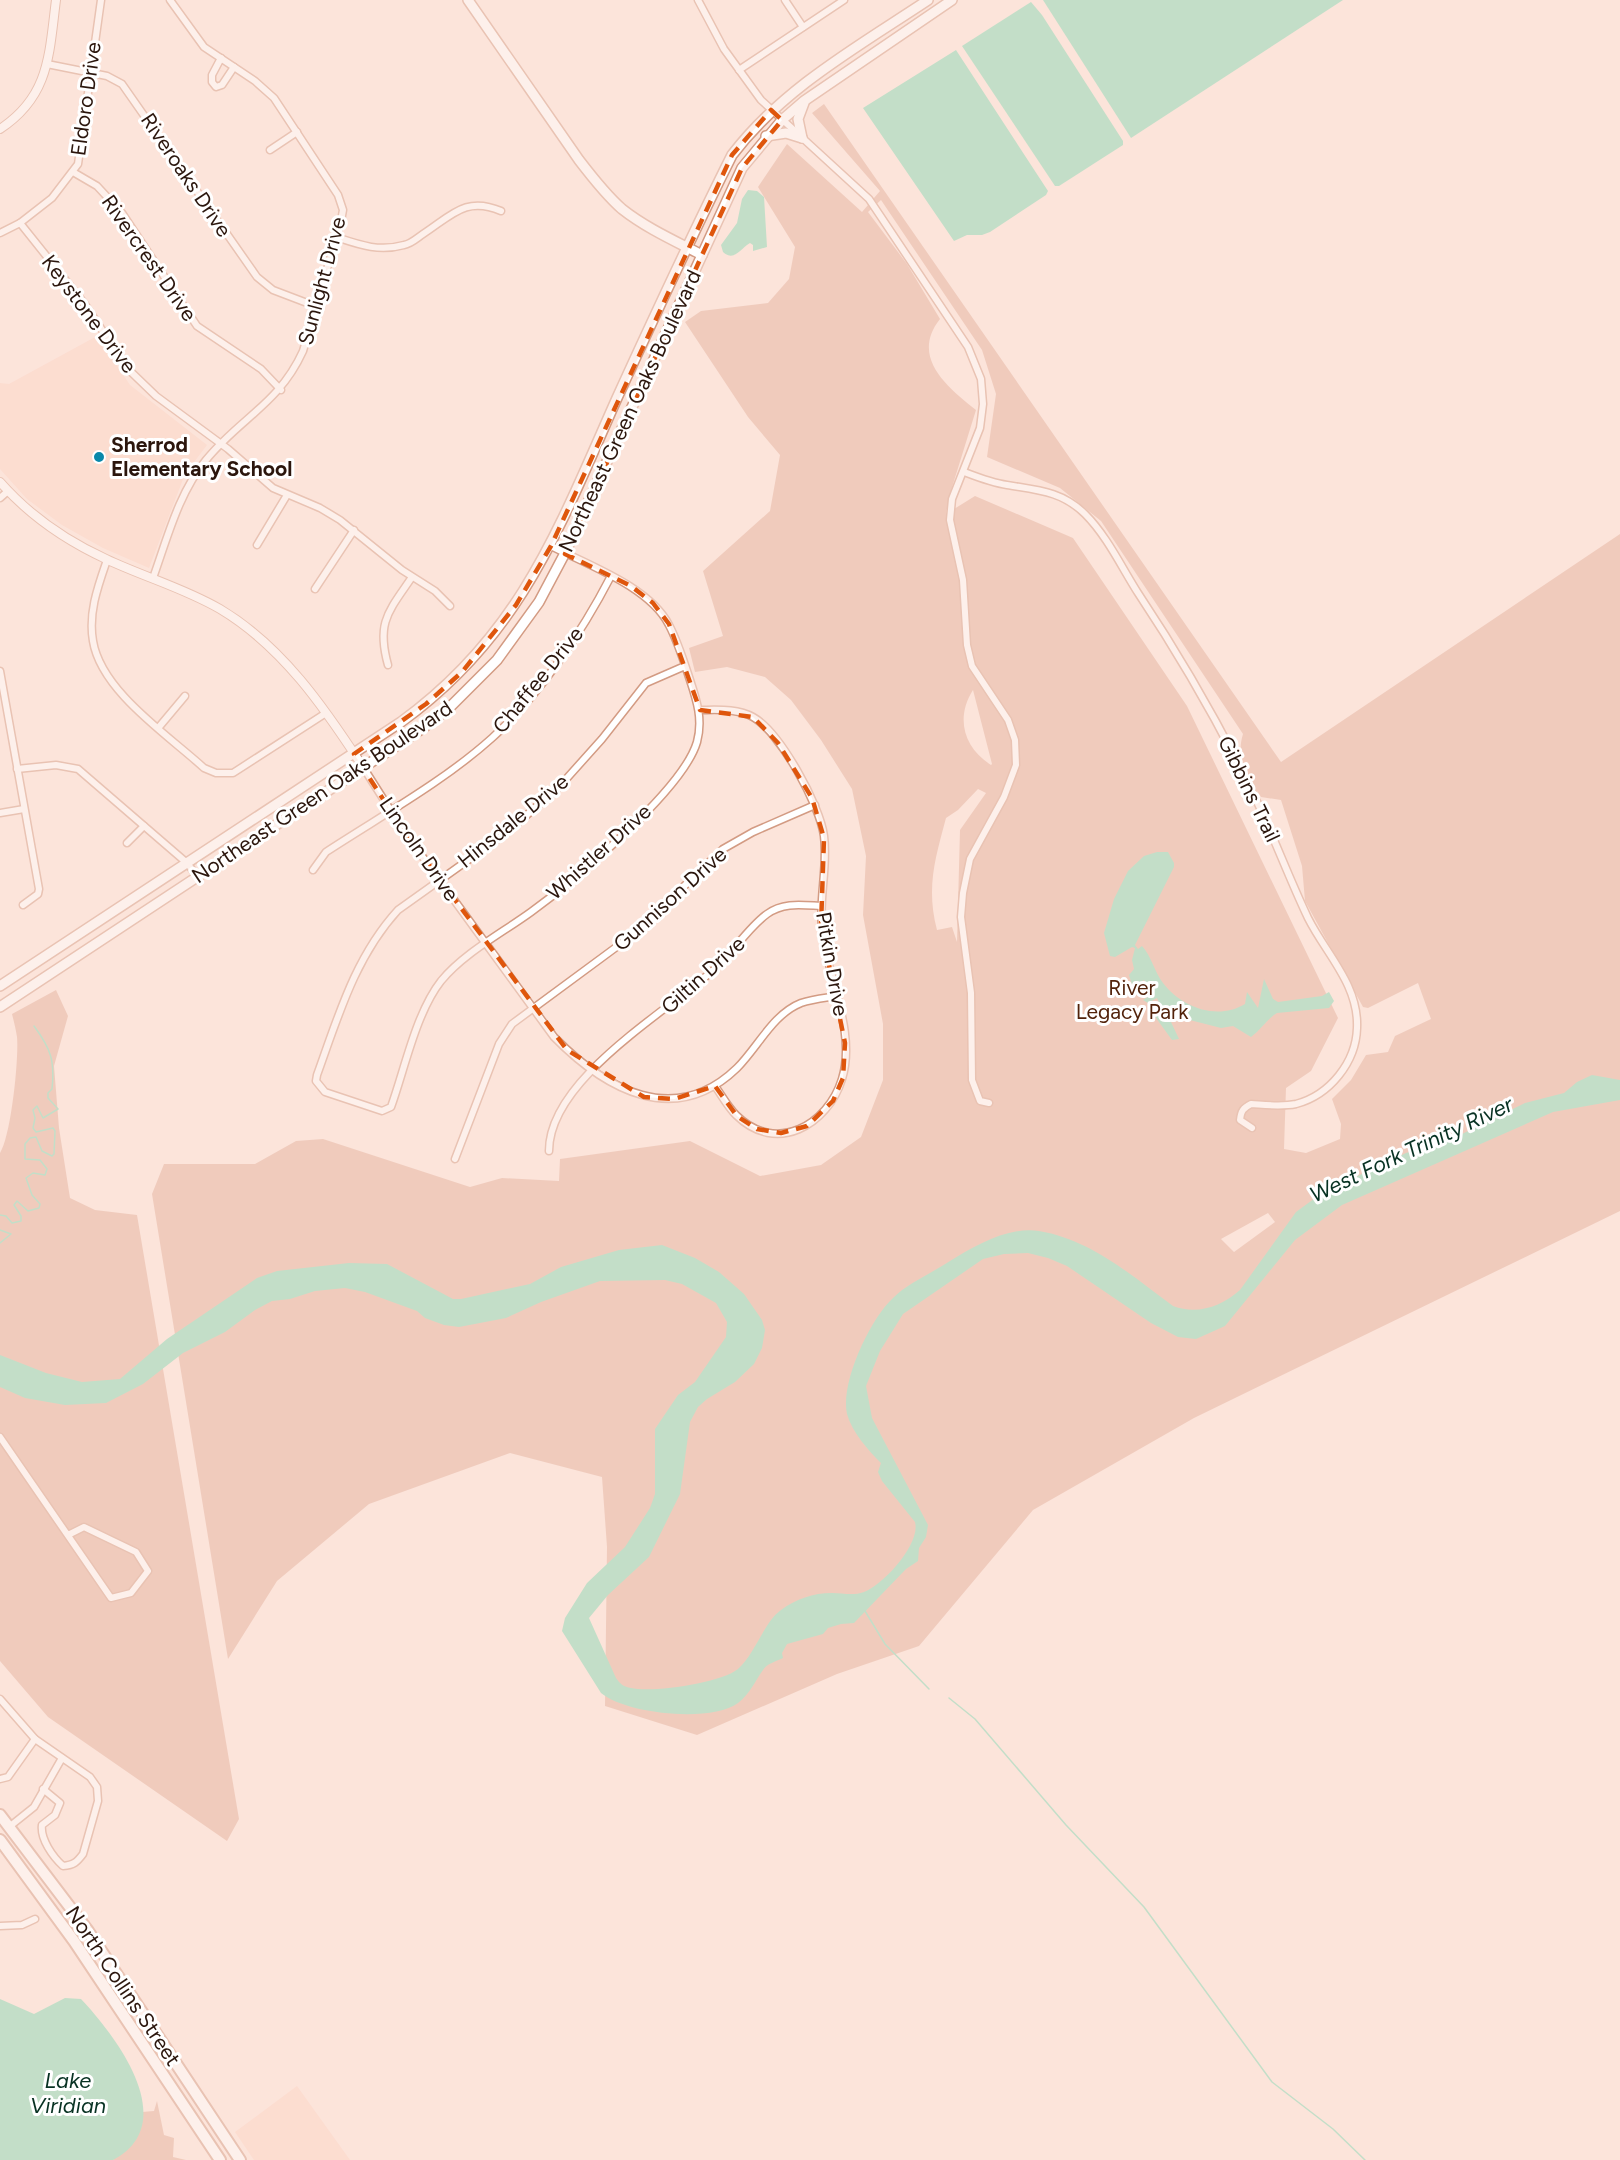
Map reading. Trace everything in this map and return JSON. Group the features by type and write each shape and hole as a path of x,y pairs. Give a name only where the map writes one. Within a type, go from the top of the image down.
{"main road":[{"path":"468,0 579,160 598,183 622,208 651,228 702,255"},
{"name":"Northeast Green Oaks Boulevard","path":"0,986 354,754 426,704 462,672 486,646 512,610 551,546 636,358 732,155 771,110 801,86 928,0"},
{"name":"Northeast Green Oaks Boulevard","path":"0,1007 423,729 473,685 522,628 565,553 742,168 766,136 804,101 952,0"},
{"path":"766,136 786,134 802,138 798,119 804,101"},
{"path":"636,358 651,365"},
{"name":"North Collins Street","path":"0,1815 88,1931 240,2160"},
{"path":"0,1834 9,1827"},
{"name":"North Collins Street","path":"0,1840 74,1941 216,2157"}],"street":[{"path":"0,129 24,108 41,87 47,64 56,0"},
{"name":"Eldoro Drive","path":"0,233 20,223 52,198 73,172 80,157 100,0"},
{"name":"Sunlight Drive","path":"153,578 190,486 203,463 281,390 303,351 343,210 338,195 274,98 200,43 170,0"},
{"path":"698,0 739,70 771,110 869,199 968,347 981,379 983,404 980,428 952,499 950,520 963,579 967,645 972,666 1008,720 1015,740 1016,765 1004,797 970,860 961,917 971,993 972,1080 981,1101 989,1102"},
{"path":"785,0 803,27"},
{"path":"739,70 844,0"},
{"path":"221,58 212,75 212,82 216,87 222,85 234,67"},
{"name":"Riveroaks Drive","path":"47,64 116,81 130,93 257,277 273,290 315,306"},
{"path":"270,150 297,132"},
{"name":"Rivercrest Drive","path":"73,172 97,186 122,213 197,326 267,373 281,390"},
{"path":"336,237 369,248 389,248 407,245 464,206 481,204 501,211"},
{"name":"Keystone Drive","path":"20,223 84,303 128,369 156,396 273,488 320,508 354,530 412,577 435,591 450,606"},
{"name":"Gibbins Trail","path":"964,472 1005,485 1039,489 1063,497 1087,516 1176,651 1220,728 1252,790 1309,918 1348,984 1355,1001 1358,1027 1355,1046 1348,1062 1328,1087 1315,1096 1298,1103 1277,1106 1251,1104 1245,1107 1241,1112 1240,1120 1252,1128"},
{"name":"Lincoln Drive","path":"0,482 57,531 107,560 197,597 242,625 290,667 326,713 390,810 533,1009 567,1050 633,1094 653,1099 690,1096 715,1086 738,1066 786,1011 801,1004 837,996"},
{"path":"0,498 8,491"},
{"path":"258,545 287,495"},
{"path":"315,589 354,530"},
{"name":"Whistler Drive","path":"321,1088 325,1092 382,1111 392,1107 431,995 450,972 600,857 663,793 691,756 699,734 699,710 669,624 653,603 631,586 551,546"},
{"path":"107,560 93,611 93,641 99,661 124,696 204,768 216,773 227,774 246,767 326,713"},
{"name":"Chaffee Drive","path":"313,870 326,852 461,762 519,711 583,623 610,576"},
{"path":"388,665 382,639 383,625 412,577"},
{"name":"Hinsdale Drive","path":"321,1088 316,1076 340,1008 373,940 398,910 506,833 559,787 602,739 646,682 685,666"},
{"path":"0,671 39,889 38,894 23,905"},
{"path":"159,728 185,696"},
{"name":"Pitkin Drive","path":"699,710 741,712 753,717 778,743 815,805 824,838 820,906 829,966 845,1043 843,1078 833,1101 823,1115 812,1124 781,1133 757,1129 737,1116 715,1086"},
{"path":"0,728 9,726"},
{"path":"17,770 56,765 78,769 187,863 197,876"},
{"name":"Gunnison Drive","path":"455,1159 499,1044 512,1024 634,934 723,849 753,832 815,805"},
{"path":"0,813 24,809"},
{"path":"127,843 144,826"},
{"name":"Giltin Drive","path":"549,1151 549,1137 554,1120 575,1087 593,1068 719,965 767,914 790,904 820,906"},
{"path":"0,1437 111,1598 130,1593 148,1571 136,1552 93,1529 84,1527 68,1535"},
{"path":"0,1699 35,1739 90,1778 97,1787 98,1801 83,1854 78,1861 63,1866 51,1852 40,1829 60,1808 57,1799 43,1790"},
{"path":"0,1779 8,1777 35,1739"},
{"path":"9,1827 34,1807 62,1758"},
{"path":"0,1926 22,1925 35,1919"}],"highlighted area":[{"path":"771,110 782,120 742,168 565,554 631,586 653,603 669,624 700,710 753,717 778,743 812,798 824,838 821,926 845,1043 843,1078 833,1101 807,1126 781,1133 757,1129 737,1116 715,1086 674,1099 644,1097 567,1050 403,830 354,754 426,704 462,672 516,605 551,546 732,155"}],"shaded area":[{"name":"Sherrod Elementary School","path":"97,336 130,385 207,445 185,474 149,568 103,548 62,525 27,499 0,469 0,383 9,384"},
{"path":"297,2086 350,2160 254,2160 235,2132"}],"green space":[{"name":"River Legacy Park","path":"824,104 1281,762 1620,534 1620,1211 1194,1418 1033,1510 919,1646 837,1674 697,1735 605,1706 607,1547 602,1477 510,1453 369,1504 277,1581 228,1659 152,1194 164,1164 255,1164 296,1141 323,1139 470,1187 502,1178 559,1181 560,1159 690,1141 760,1176 821,1165 861,1137 883,1080 883,1024 863,915 866,856 852,789 821,740 791,700 765,677 727,667 695,672 689,648 723,636 703,571 770,511 780,455 748,417 685,322 701,311 768,303 789,279 795,247 758,187 787,144 862,212 880,191 812,113","holes":["881,200 982,350 996,394 987,457 1060,488 1101,521 1243,734 1241,752 1244,768 1261,797 1281,800 1302,866 1305,901 1363,1007 1368,1008 1418,983 1431,1019 1395,1036 1388,1052 1366,1055 1351,1080 1332,1099 1341,1124 1340,1139 1306,1153 1284,1149 1286,1088 1311,1071 1338,1018 1187,706 1073,538 975,496 946,514 949,497 976,410 954,391 936,370 929,346 932,333 940,319 907,264 868,212","973,690 991,765 974,750 965,732 964,711","978,789 986,793 960,830 957,942 952,927 937,930 932,887 935,860 946,818 958,810","1268,1213 1275,1222 1234,1252 1221,1239"]},
{"path":"56,990 68,1016 54,1066 59,1128 70,1198 95,1210 137,1215 239,1819 227,1841 48,1717 0,1661 0,1153 8,1131 15,1079 17,1037 12,1014"},
{"path":"157,2101 164,2135 174,2138 173,2157 186,2160 113,2160 142,2120 142,2112 154,2111"}],"water":[{"path":"1043,0 1343,0 1131,138"},
{"path":"1031,2 1042,15 1123,141 1123,145 1059,186 1055,186 962,46"},
{"path":"956,50 1048,191 1046,195 990,232 982,235 967,235 954,241 863,108"},
{"path":"748,190 757,191 764,197 767,247 753,251 753,245 750,243 737,254 730,256 723,252 721,245 737,223 742,199"},
{"path":"1157,852 1168,852 1174,867 1135,945 1138,949 1142,946 1163,983 1179,999 1200,1009 1223,1011 1245,1004 1247,992 1258,1008 1264,979 1273,999 1278,1002 1322,996 1329,992 1334,1001 1329,1008 1277,1013 1251,1037 1233,1026 1221,1028 1186,1019 1175,1011 1164,1011 1164,1006 1157,1011 1161,1017 1171,1022 1179,1039 1172,1040 1151,1011 1160,1005 1157,998 1148,1003 1143,1000 1152,994 1144,980 1133,988 1129,975 1134,969 1132,960 1135,948 1132,947 1115,957 1110,956 1104,933 1114,899 1128,871 1144,856"},
{"path":"1592,1075 1620,1080 1620,1100 1553,1112 1342,1205 1295,1240 1225,1326 1196,1339 1178,1337 1151,1323 1067,1266 1028,1253 1004,1254 983,1259 903,1314 880,1351 866,1386 872,1418 928,1525 926,1537 919,1548 918,1561 906,1569 854,1623 828,1628 823,1634 787,1644 782,1653 783,1658 764,1668 749,1692 738,1703 709,1713 648,1711 613,1700 601,1693 562,1631 565,1618 587,1583 625,1547 650,1508 655,1494 655,1429 678,1395 695,1382 726,1337 727,1322 716,1303 682,1284 665,1280 600,1281 541,1302 506,1318 459,1327 444,1325 425,1318 417,1311 365,1292 345,1288 315,1291 290,1299 272,1301 255,1310 225,1332 183,1353 143,1384 106,1403 65,1405 25,1398 0,1387 0,1355 46,1373 82,1382 120,1379 167,1339 257,1278 277,1271 349,1263 387,1264 453,1299 461,1299 530,1284 561,1267 619,1250 662,1245 695,1258 719,1272 744,1294 762,1320 765,1330 762,1348 754,1364 735,1382 698,1407 690,1422 680,1494 649,1557 608,1595 589,1618 616,1678 621,1684 629,1688 641,1689 686,1686 717,1679 738,1669 750,1655 775,1615 787,1606 805,1597 818,1594 864,1592 890,1573 907,1552 915,1531 915,1522 882,1481 878,1472 881,1463 866,1447 853,1427 847,1414 846,1401 852,1369 866,1336 884,1308 906,1288 993,1238 1028,1230 1077,1242 1127,1271 1173,1306 1191,1310 1208,1308 1225,1301 1240,1290 1296,1212 1322,1193 1406,1153 1462,1134 1525,1103 1564,1093 1577,1082"},
{"name":"Lake Viridian","path":"65,1998 81,1999 125,2056 136,2079 143,2102 142,2124 133,2144 113,2160 0,2160 0,1999 34,2014"}],"waterway":[{"path":"0,1215 6,1216 12,1223 21,1221 21,1216 14,1205 17,1201 28,1211 39,1208 40,1204 32,1195 26,1178 33,1173 45,1175 47,1169 40,1160 25,1159 25,1144 30,1138 36,1137 42,1151 52,1156 54,1154 55,1131 53,1128 36,1132 33,1128 35,1118 33,1110 37,1106 43,1118 58,1109 48,1098 53,1079 50,1056 34,1026"},
{"path":"0,1230 11,1234 0,1243"},
{"path":"865,1611 885,1644 929,1689"},
{"path":"949,1698 975,1719 1066,1825 1144,1907 1272,2082 1333,2129 1365,2160"}],"place":[{"name":"Sherrod Elementary School","path":"99,457"}],"water label":[{"name":"West Fork Trinity River","path":"1411,1149"}]}
